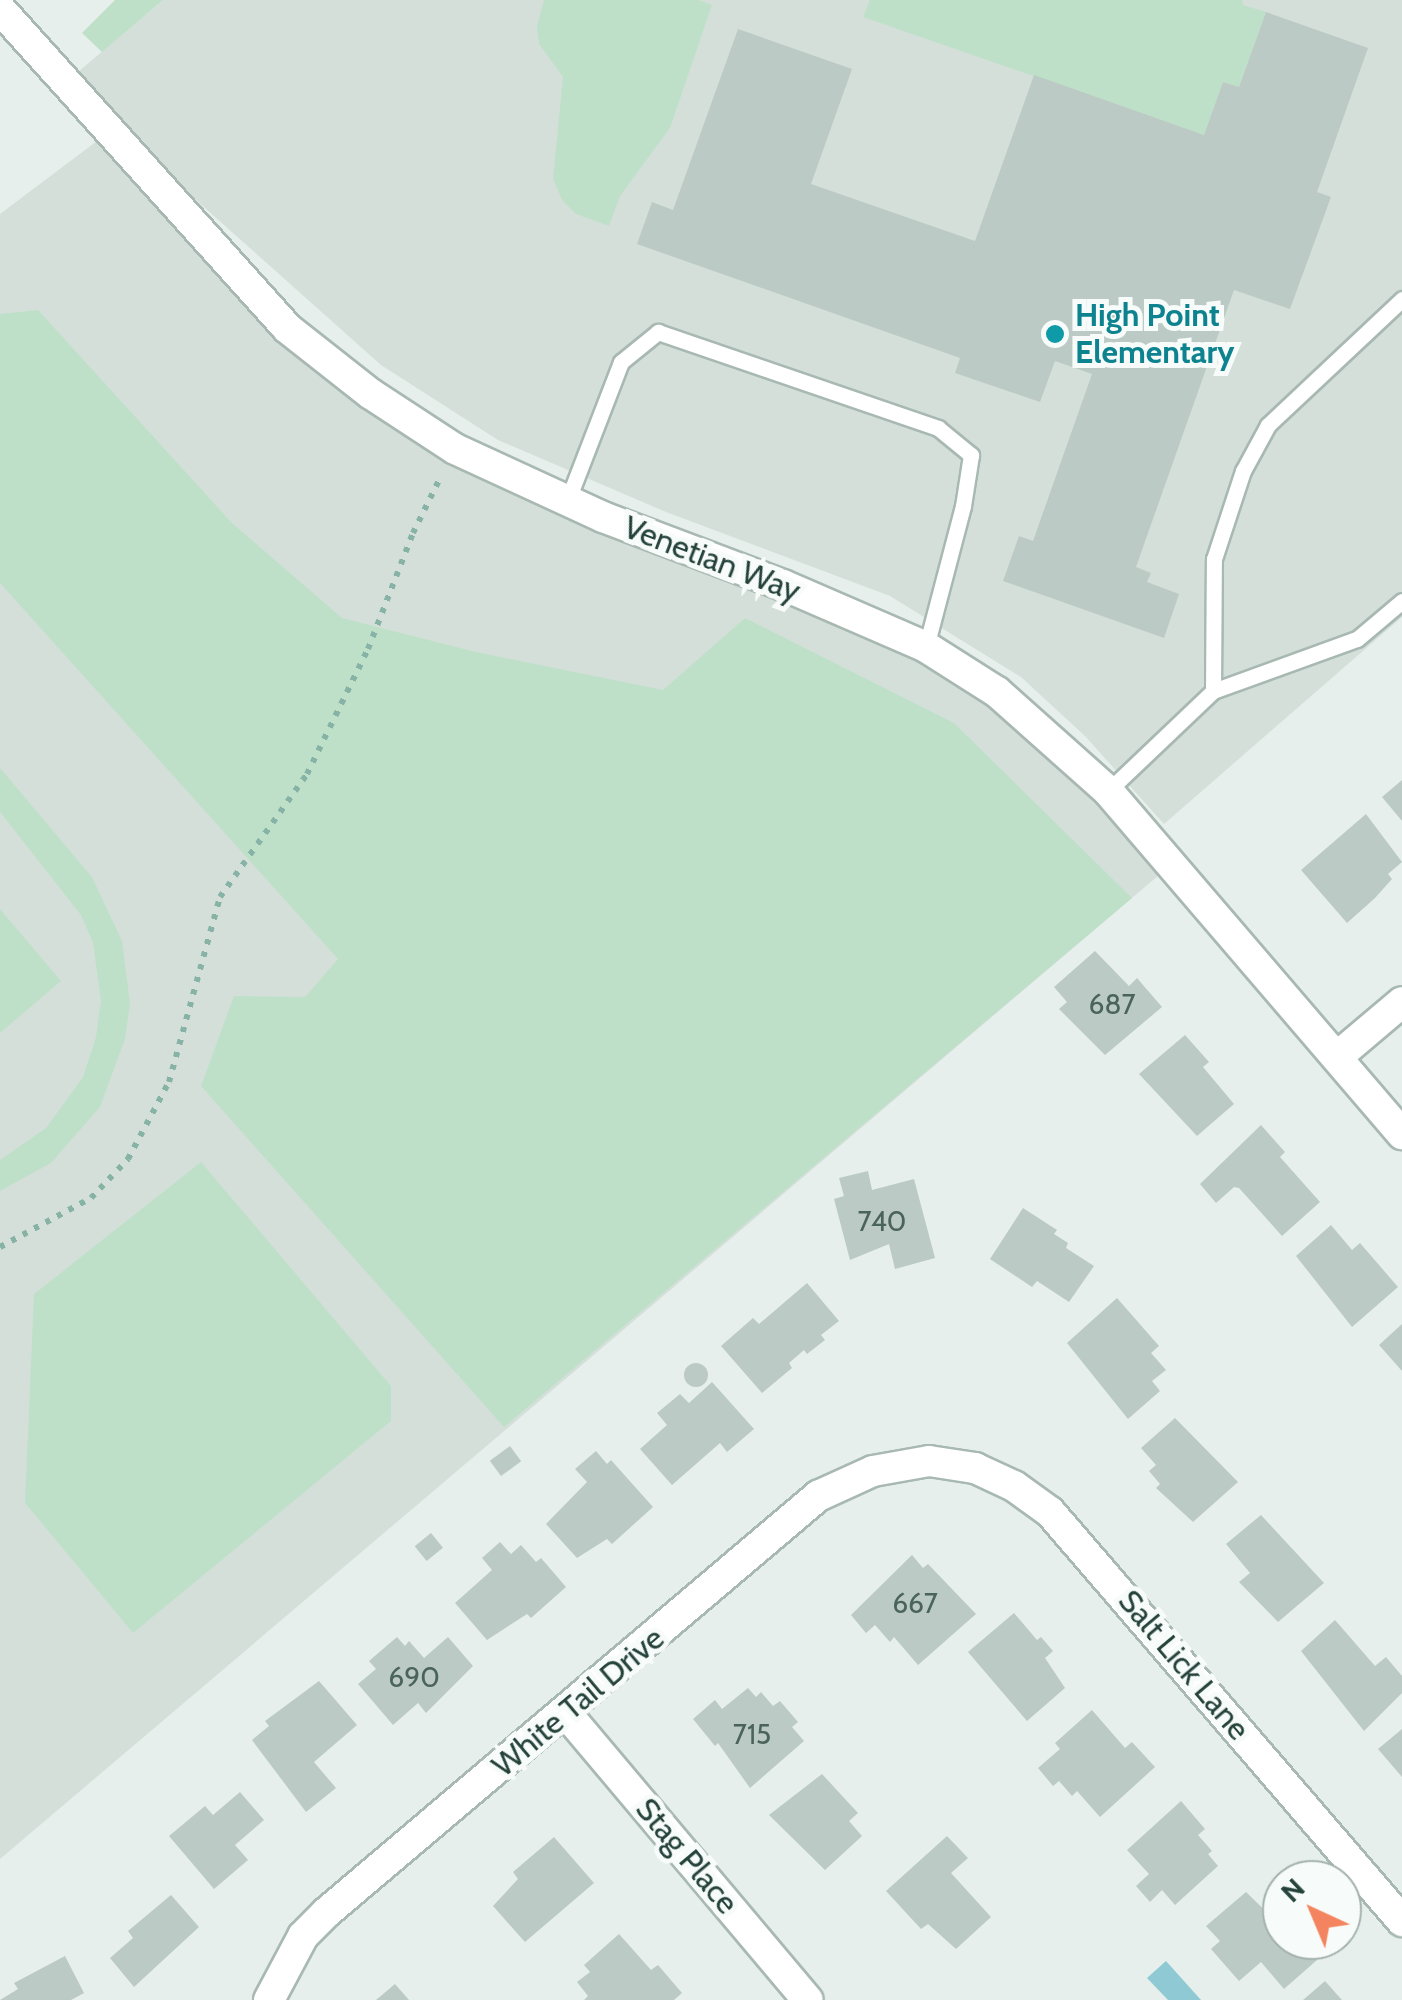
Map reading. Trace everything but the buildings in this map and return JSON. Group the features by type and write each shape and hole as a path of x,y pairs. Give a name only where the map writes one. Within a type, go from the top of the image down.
{"street":[{"name":"Venetian Way","path":"0,10 287,328 370,394 455,449 567,502 783,585 926,648 997,692 1108,791 1402,1134"},
{"path":"1337,1057 1402,1002"},
{"name":"White Tail Drive","path":"269,2000 303,1936 328,1912 818,1496 872,1471 929,1461"},
{"name":"Salt Lick Lane","path":"929,1461 976,1468 1014,1486 1050,1512 1402,1921"},
{"name":"Stag Place","path":"566,1713 808,2000"}],"lane":[{"path":"1214,691 1214,559 1243,471 1268,425 1402,299"},
{"path":"567,502 621,362 658,332 938,428 971,455 963,506 926,648"},
{"path":"1108,791 1214,691 1289,667 1356,639 1402,601"}],"path":[{"path":"0,1246 91,1198 128,1159 169,1082 220,897 307,774 368,649 413,533 455,449"}],"shaded area":[{"path":"163,0 1402,0 1402,617 1164,824 1085,736 1021,677 890,596 666,512 498,440 381,365 65,83"},
{"path":"109,132 211,247 455,449 926,647 1172,864 0,1859 0,214"}],"green space":[{"path":"115,0 163,0 102,52 82,33"},
{"path":"544,0 699,0 712,5 670,128 620,196 609,226 576,214 562,200 553,179 563,77 539,44 537,26"},
{"path":"870,0 1242,0 1243,5 1266,12 1239,87 1223,82 1204,135 863,17"},
{"path":"38,310 232,523 342,618 476,652 663,690 745,618 954,723 1132,898 504,1427 201,1086 234,996 305,997 338,959 0,583 0,314"},
{"path":"0,768 92,877 122,941 130,1003 125,1039 100,1107 51,1163 0,1191 0,1160 46,1128 83,1077 96,1037 101,1000 93,943 81,915 0,812"},
{"path":"0,909 61,981 0,1033"},
{"path":"201,1162 391,1386 391,1421 133,1633 25,1503 34,1294"}],"water":[{"path":"1166,1961 1201,2000 1168,2000 1147,1978"}],"place":[{"name":"High Point Elementary","path":"1055,334"}]}
